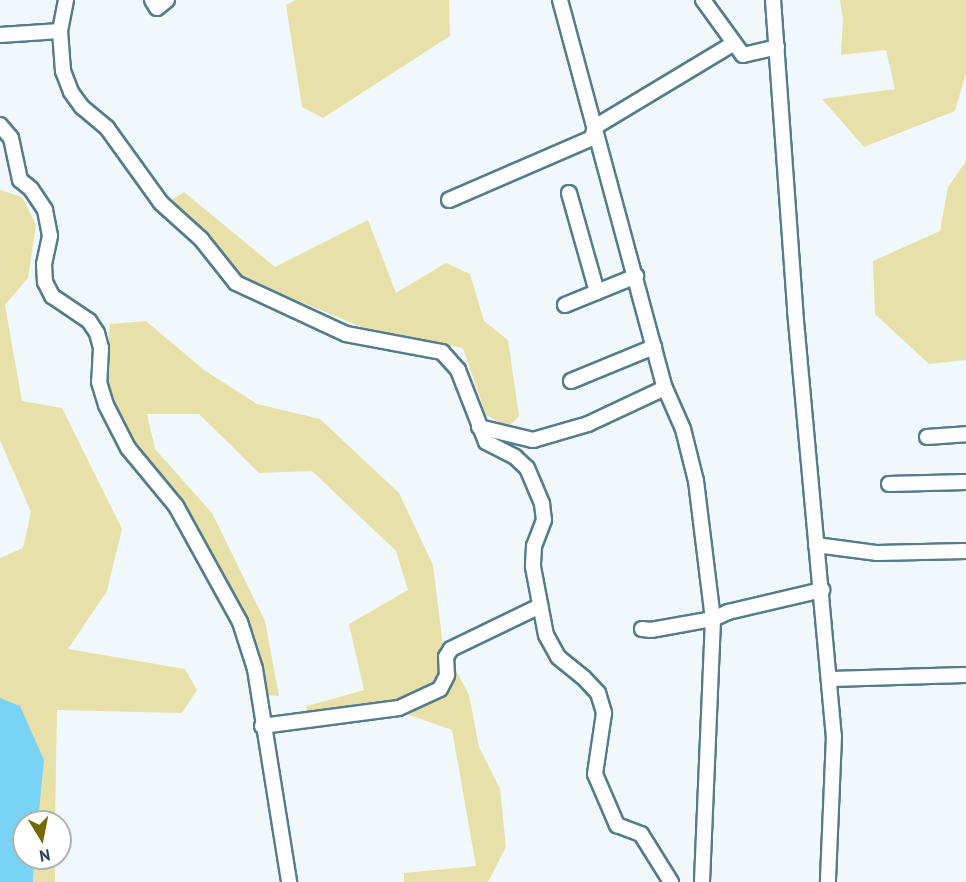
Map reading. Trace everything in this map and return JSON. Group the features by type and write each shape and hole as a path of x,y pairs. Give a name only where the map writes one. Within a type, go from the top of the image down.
{"street":[{"path":"66,0 60,31 63,71 71,92 82,107 107,128 161,203 201,238 236,283 346,334 442,352 458,370 486,442 515,457 527,468 542,504 544,520 534,546 533,567 546,635 558,657 598,693 604,713 595,774 617,825 641,834 671,882"},
{"path":"152,0 157,8 167,0"},
{"path":"560,0 665,388 683,429 696,481 713,618 702,882"},
{"path":"703,0 743,55 777,47"},
{"path":"773,0 795,310 830,679 834,782 828,882"},
{"path":"0,35 60,31"},
{"path":"449,200 592,138 595,127 734,43"},
{"path":"0,125 11,138 20,180 31,189 45,210 50,236 44,264 45,282 52,296 89,321 97,333 101,348 99,382 106,405 128,448 176,506 240,622 255,669 262,726 289,882"},
{"path":"569,193 597,292"},
{"path":"565,305 636,276"},
{"path":"571,381 654,347"},
{"path":"479,427 533,440 588,423 665,388"},
{"path":"927,437 966,434"},
{"path":"890,484 966,482"},
{"path":"816,545 877,553 966,551"},
{"path":"642,629 651,630 713,618 728,612 822,590"},
{"path":"262,726 399,708 440,689 447,675 446,657 451,650 540,606"},
{"path":"830,679 966,675"}],"shaded area":[{"path":"296,0 449,0 450,36 323,118 302,107 286,5"},
{"path":"840,0 966,0 966,73 955,111 864,147 822,99 895,89 886,50 841,55 843,19"},
{"path":"966,161 966,360 929,364 875,314 873,261 940,231 948,187"},
{"path":"0,190 22,197 36,225 28,278 5,305 22,401 62,408 122,529 107,591 68,649 185,669 197,690 182,713 57,710 55,810 12,810 12,870 55,870 55,882 0,882 0,558 23,548 31,512 0,440"},
{"path":"184,192 275,267 368,220 396,293 446,263 470,274 484,321 508,340 519,416 509,427 486,415 463,348 364,328 236,275 171,200"},
{"path":"146,321 204,370 257,404 320,419 399,493 433,565 443,646 469,695 479,747 500,789 506,847 488,882 404,882 404,873 476,866 452,730 401,712 302,727 307,706 364,690 349,624 408,590 396,551 312,471 259,473 199,414 147,414 155,449 212,513 265,621 279,696 266,695 247,617 186,507 126,433 104,387 110,324"}],"water":[{"path":"0,698 20,706 44,760 39,810 12,810 12,870 34,870 33,882 0,882"}]}
